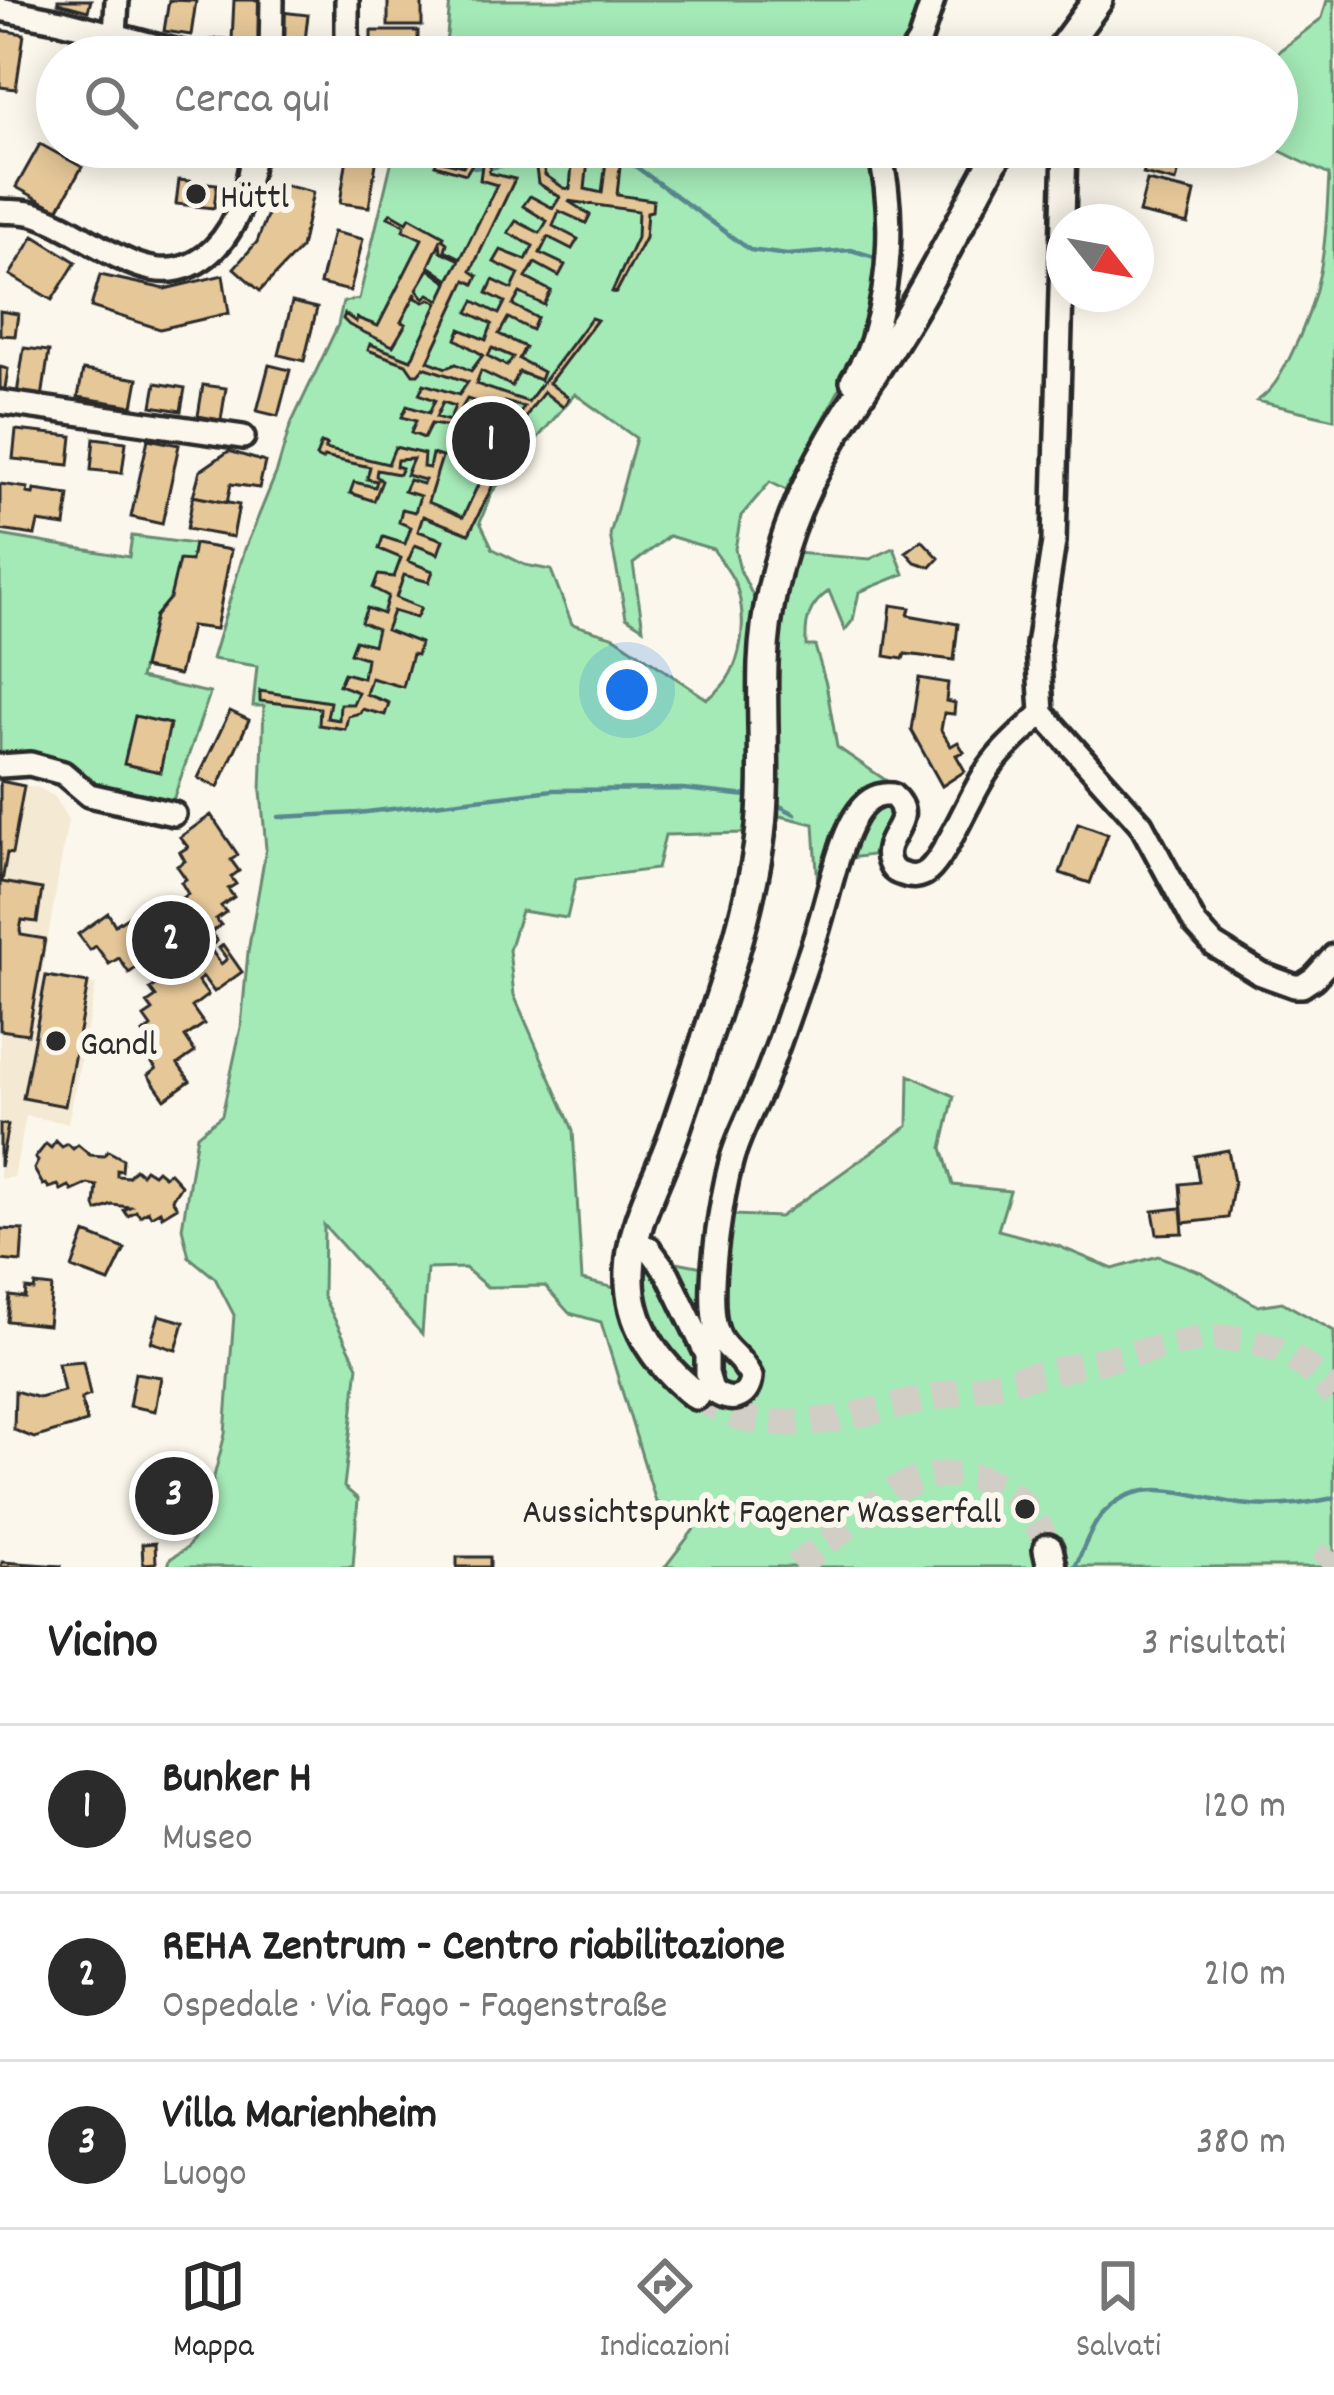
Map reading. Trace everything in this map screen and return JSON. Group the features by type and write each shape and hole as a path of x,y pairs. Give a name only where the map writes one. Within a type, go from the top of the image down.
{"main road":[{"path":"1071,36 1098,0"},
{"path":"696,1395 664,1366 642,1331 630,1286 641,1219 688,1091 754,874 764,787 763,662 783,548 828,445 919,298 989,168"}],"street":[{"path":"0,9 115,36 116,0"},
{"path":"271,36 272,0"},
{"path":"347,0 347,36"},
{"path":"921,36 933,0"},
{"path":"0,211 36,214 123,259 163,272 199,263 221,242 239,216 249,168"},
{"path":"861,390 852,381 874,336 887,258 883,168"},
{"path":"1064,168 1054,542 1038,645 1042,713 1142,824 1207,939 1261,974 1294,986 1309,982 1334,956"},
{"path":"0,402 243,437"},
{"path":"635,1242 649,1248 660,1261 707,1355 712,1390 728,1399 740,1398 751,1383 748,1371 722,1344 713,1313 723,1204 731,1164 778,1045 851,825 876,795 892,795 902,806 902,814 887,850 890,864 908,876 927,872 987,770 1042,713"},
{"path":"0,766 30,764 63,773 89,795 174,814"}],"shaded area":[{"path":"0,781 39,788 55,797 68,820 42,973 96,985 68,1123 26,1116 14,1177 0,1179"}],"green space":[{"path":"450,0 920,0 908,36 447,36"},
{"path":"1327,0 1334,0 1334,419 1257,401 1280,376 1301,333 1324,247 1329,175 1298,160 1298,36 1322,18"},
{"path":"390,168 875,168 881,250 871,330 786,490 770,482 741,516 735,549 759,608 744,833 665,835 657,869 576,879 567,918 521,911 509,950 514,995 573,1130 582,1280 615,1288 641,1255 723,1271 733,1215 780,1217 908,1126 909,1075 954,1096 942,1148 953,1185 1010,1191 998,1230 1058,1246 1113,1269 1158,1256 1201,1272 1258,1306 1282,1302 1334,1331 1334,1567 665,1567 698,1524 656,1502 601,1322 569,1313 545,1286 487,1287 465,1268 427,1269 422,1334 324,1225 323,1296 358,1366 344,1487 358,1499 353,1567 168,1567 201,1527 225,1434 234,1315 215,1278 189,1257 182,1228 197,1135 222,1115 241,1027 266,849 261,791 264,706 253,706 257,666 212,659 245,549 290,426 338,325 343,302 359,299","holes":["575,394 636,438 610,535 626,617 643,628 633,564 669,536 713,549 731,575 741,606 742,636 728,678 707,699 615,637 572,624 551,570 525,565 493,549 480,522 492,492"]},
{"path":"0,535 129,557 132,536 194,544 191,561 155,616 140,678 210,693 170,809 99,793 61,762 0,755"},
{"path":"894,548 904,574 859,592 853,620 845,630 829,591 816,602 807,622 806,646 815,646 837,747 900,790 872,855 843,859 819,903 814,824 776,815 782,599 795,553 870,559"}],"building":[{"path":"58,0 91,0 88,11"},
{"path":"169,0 196,1 191,35 164,31"},
{"path":"234,0 266,0 264,36 232,36"},
{"path":"388,0 422,0 422,26 388,26"},
{"path":"281,12 308,15 306,36 279,36"},
{"path":"0,30 24,34 16,89 0,87"},
{"path":"371,31 418,31 418,36 371,36"},
{"path":"36,151 36,168 81,168 58,210 16,187"},
{"path":"345,168 375,168 369,207 340,203"},
{"path":"482,168 515,179 471,271 478,276 474,284 466,280 428,361 471,371 483,355 456,339 460,329 486,340 492,324 468,312 474,301 499,314 505,302 487,293 493,280 512,289 519,274 494,262 501,250 526,260 533,246 508,233 516,221 540,233 547,221 523,206 530,196 553,208 560,197 538,183 536,168 544,168 545,175 570,189 572,168 587,168 585,189 602,193 605,168 620,168 617,195 653,200 645,238 616,293 612,292 637,238 638,211 568,201 590,215 586,223 559,211 553,226 578,239 572,249 548,237 540,253 565,265 559,276 535,263 526,278 551,291 544,305 520,293 513,305 537,318 532,330 508,318 499,334 525,347 519,359 543,372 540,380 519,372 512,386 481,371 476,384 528,402 591,318 597,320 549,383 569,398 563,407 544,392 516,438 508,433 524,407 504,402 498,409 467,399 459,413 513,444 469,534 423,516 418,531 443,540 438,554 415,545 408,561 433,571 429,582 404,575 396,598 421,608 416,618 393,611 386,630 420,643 403,687 371,678 366,694 389,703 385,715 362,709 348,716 345,729 319,725 320,708 260,701 260,691 330,702 327,718 339,720 340,704 353,704 358,692 339,685 344,673 363,678 366,658 350,653 355,640 373,645 377,629 361,622 367,608 383,614 388,596 373,588 378,575 394,577 401,558 379,549 383,537 405,544 411,527 399,522 402,509 415,512 420,496 404,491 409,480 423,484 425,480 406,475 413,459 397,460 396,466 402,468 399,474 377,470 382,481 374,501 350,493 354,482 375,487 377,481 367,479 370,467 322,460 316,457 321,443 327,445 325,449 388,464 395,447 424,454 423,467 429,468 432,454 442,457 428,502 463,517 493,453 452,427 431,424 424,438 411,433 416,421 402,417 407,406 429,413 435,400 419,394 424,384 459,395 468,382 424,367 413,374 406,364 368,350 370,344 411,360 438,303 424,302 416,293 393,346 343,319 345,314 356,322 357,318 378,326 422,239 388,217 391,213 407,222 410,217 444,236 445,250 461,258 497,185 480,180","holes":["440,242 441,251 460,260 449,280 429,266","429,269 448,283 440,300 429,294 424,298 417,289","492,348 513,357 507,366 488,356","443,402 455,406 449,421 436,417"]},
{"path":"1145,168 1179,168 1176,182 1143,174"},
{"name":"Hüttl","path":"179,180 217,184 214,208 176,204"},
{"path":"1147,181 1195,192 1188,224 1154,216 1154,204 1141,204"},
{"path":"279,184 313,192 301,248 260,291 234,268 257,242"},
{"path":"333,232 363,239 350,291 320,284"},
{"path":"34,236 76,262 52,300 10,275"},
{"path":"100,275 165,289 223,275 229,313 160,329 91,307"},
{"path":"292,302 317,308 304,361 279,355"},
{"path":"0,311 18,314 15,336 0,335"},
{"path":"24,348 49,351 42,398 17,394"},
{"path":"269,365 290,370 278,416 257,411"},
{"path":"0,367 8,369 4,395 0,395"},
{"path":"83,370 138,379 133,406 78,397"},
{"path":"156,383 185,388 181,411 152,406"},
{"path":"203,385 226,388 221,420 198,416"},
{"path":"16,430 72,436 69,465 13,459"},
{"path":"94,438 126,442 122,473 91,470"},
{"path":"148,439 179,445 162,524 131,517"},
{"path":"229,451 265,462 259,488 231,484 227,503 193,496 200,471"},
{"path":"0,484 28,488 27,493 33,494 34,490 69,495 65,526 38,522 35,535 0,530"},
{"path":"193,496 239,505 233,537 187,529"},
{"path":"922,540 939,558 931,567 915,562 906,552"},
{"path":"194,544 231,550 216,629 191,626 179,675 143,668 155,616 170,598 179,560 191,561"},
{"path":"891,605 910,608 908,615 958,624 954,660 885,656"},
{"path":"919,678 948,683 946,701 955,703 954,714 944,713 941,730 951,746 958,742 964,752 956,755 965,771 942,786 911,730"},
{"path":"230,711 249,720 218,787 198,778"},
{"path":"135,716 170,724 160,772 124,764"},
{"path":"0,781 24,786 2,882 42,889 37,922 22,920 20,930 21,935 45,939 28,1034 0,1030"},
{"path":"211,815 238,855 231,860 239,871 231,877 236,884 228,889 234,897 221,906 226,912 216,919 221,925 211,932 217,941 209,947 221,964 227,959 219,948 223,945 242,972 214,992 203,977 198,981 208,995 192,1007 204,1024 185,1037 195,1052 178,1064 190,1081 165,1099 148,1075 156,1069 142,1048 149,1042 143,1033 151,1027 144,1017 153,1011 147,1003 156,997 150,989 158,984 143,963 129,973 119,958 109,964 96,946 90,950 78,934 108,913 115,925 130,915 143,934 189,908 182,898 188,894 181,882 186,879 177,866 185,861 180,852 188,847 180,837"},
{"path":"1078,823 1108,834 1090,883 1060,873"},
{"name":"Gandl","path":"46,976 88,983 65,1106 23,1098"},
{"path":"0,1124 8,1125 0,1167"},
{"path":"56,1141 73,1149 78,1145 90,1155 103,1156 108,1151 123,1159 117,1176 128,1177 135,1169 141,1174 145,1169 164,1176 169,1172 181,1185 172,1199 177,1207 162,1216 160,1211 140,1216 136,1211 128,1216 124,1210 130,1207 112,1205 97,1211 97,1186 88,1184 72,1191 69,1186 61,1190 58,1185 43,1185 34,1169 35,1158 46,1144 51,1148"},
{"path":"1228,1150 1234,1182 1228,1218 1183,1223 1180,1184 1199,1182 1195,1156"},
{"path":"1181,1208 1183,1233 1157,1234 1153,1211"},
{"path":"0,1229 23,1230 21,1262 0,1260"},
{"path":"85,1233 125,1249 109,1282 72,1268"},
{"path":"35,1285 52,1287 48,1325 7,1321 10,1296 25,1298 26,1289 34,1290"},
{"path":"159,1315 184,1322 176,1350 151,1342"},
{"path":"83,1361 90,1395 81,1399 87,1422 34,1438 14,1430 15,1391 39,1398 64,1391 58,1363"},
{"path":"135,1373 161,1377 155,1411 129,1406"},
{"path":"170,1462 209,1476 192,1521 144,1503 150,1486 160,1490"},
{"path":"155,1543 156,1563 143,1564 142,1544"},
{"path":"457,1557 490,1557 490,1567 457,1567"},
{"path":"2,1562 61,1566 61,1567 1,1567"}],"waterway":[{"path":"638,168 750,250 787,255 851,250 878,258"},
{"path":"279,817 358,813 553,790 683,789 748,796"},
{"path":"776,804 795,814"},
{"path":"1075,1567 1100,1517 1131,1494 1166,1490 1263,1506 1334,1498"}],"tunnel":[{"path":"696,1395 730,1414 763,1422 836,1419 1202,1338 1221,1338 1259,1343 1293,1358 1334,1397"},
{"path":"795,1567 890,1493 937,1476 961,1475 1005,1490 1038,1524 1048,1549"},
{"path":"1322,1567 1334,1551"}],"place":[{"name":"Hüttl","path":"196,194"},
{"name":"Bunker H","path":"491,441"},
{"name":"REHA Zentrum - Centro riabilitazione","path":"171,940"},
{"name":"Gandl","path":"56,1041"},
{"name":"Villa Marienheim","path":"174,1496"},
{"name":"Aussichtspunkt Fagener Wasserfall","path":"1025,1509"}]}
